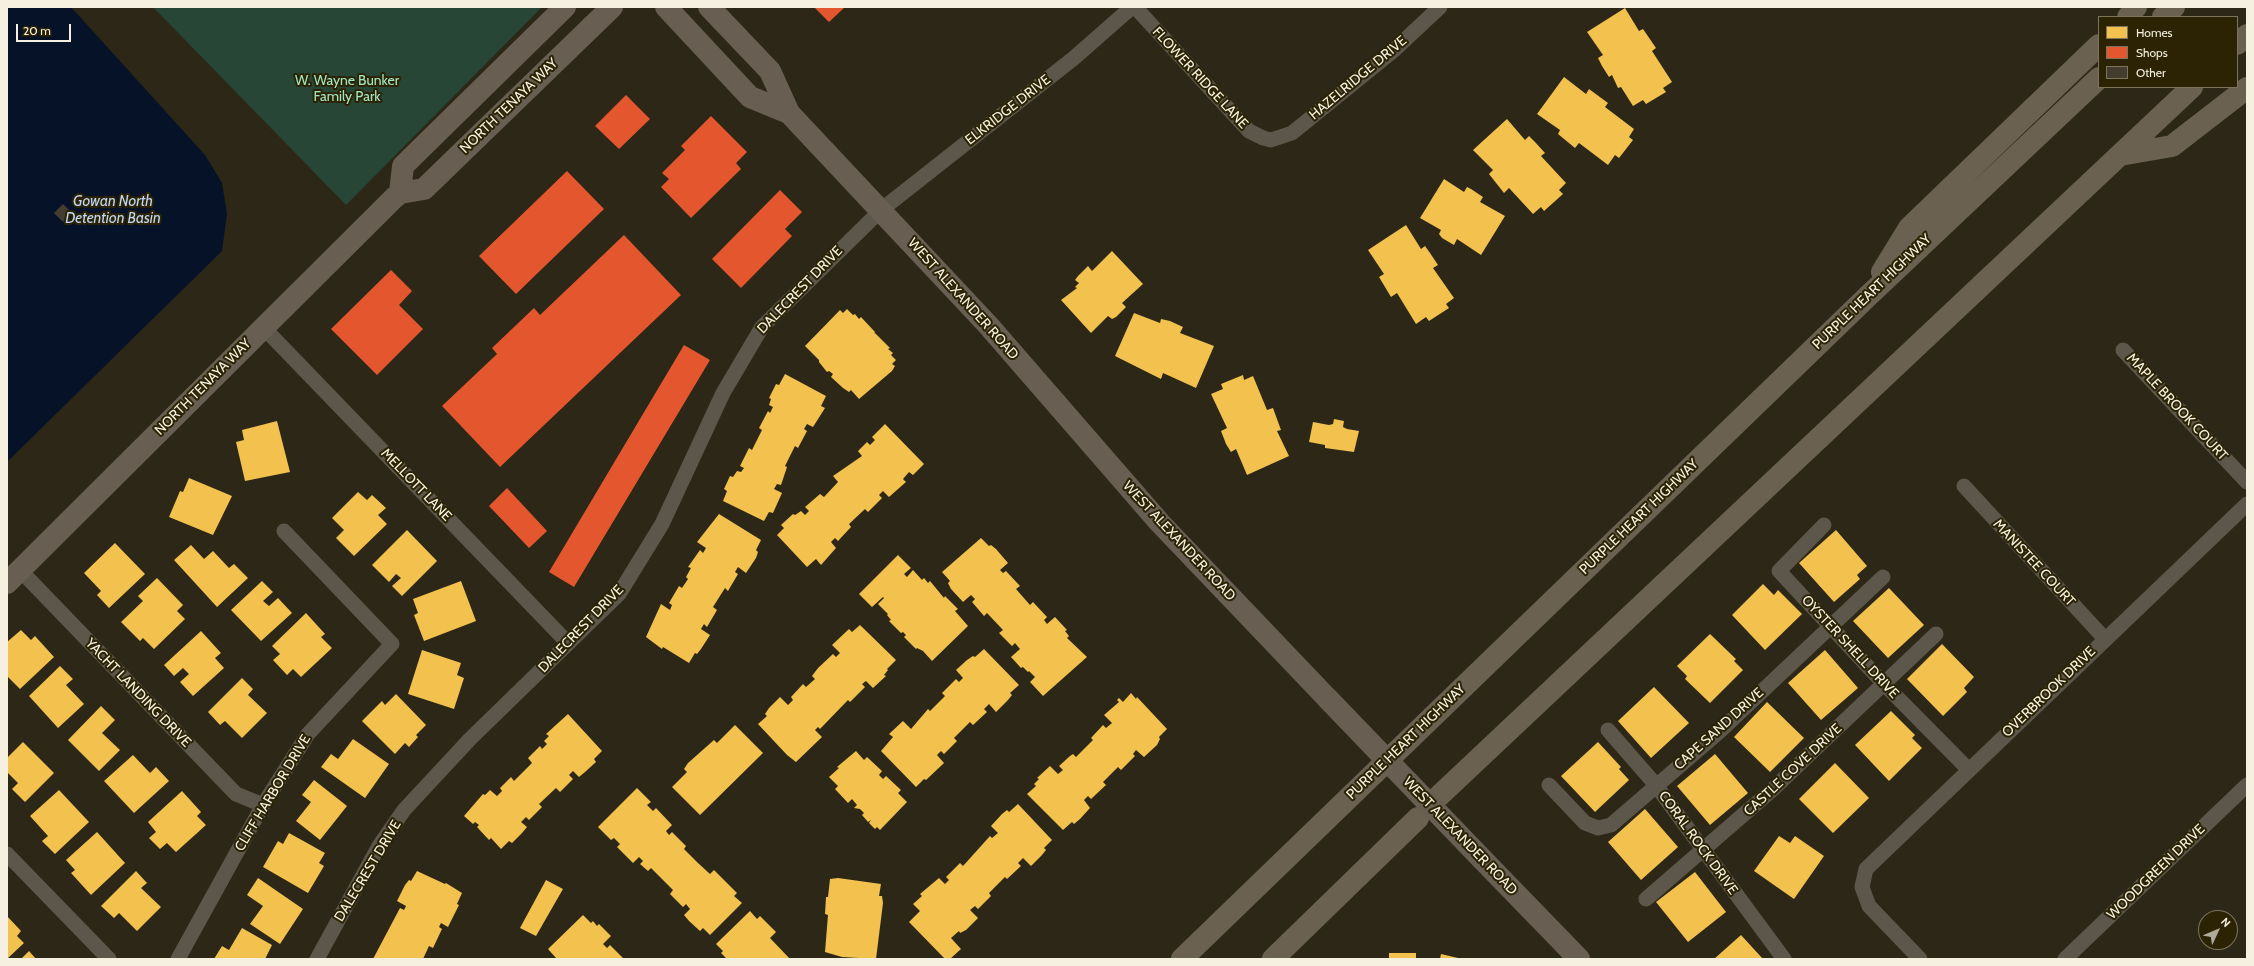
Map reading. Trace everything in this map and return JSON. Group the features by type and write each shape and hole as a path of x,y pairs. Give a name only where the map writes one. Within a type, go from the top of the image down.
{"highway":[{"path":"2129,16 2136,7"},
{"path":"2164,16 2174,7"},
{"path":"2238,43 2247,35"},
{"path":"1867,296 1909,228 2098,46"},
{"name":"PURPLE HEART HIGHWAY","path":"1182,959 1867,296 2098,79"},
{"path":"1439,796 2191,88"},
{"path":"2120,155 2172,146 2247,88"},
{"path":"1273,959 1418,818"}],"main road":[{"path":"400,193 403,166 565,7"},
{"name":"NORTH TENAYA WAY","path":"14,577 263,327 400,193 424,189 612,7"},
{"name":"WEST ALEXANDER ROAD","path":"666,7 750,97 789,113"},
{"name":"WEST ALEXANDER ROAD","path":"708,7 770,71 789,113 988,324 1160,523 1579,959"}],"street":[{"name":"FLOWER RIDGE LANE","path":"1133,7 1249,131 1271,140"},
{"name":"ELKRIDGE DRIVE","path":"881,210 1074,58 1133,7"},
{"name":"HAZELRIDGE DRIVE","path":"1271,140 1285,137 1292,133 1392,52 1440,7"},
{"name":"DALECREST DRIVE","path":"317,959 379,846 404,810 470,739 619,594 662,524 723,393 762,327 881,210"},
{"name":"MELLOTT LANE","path":"263,327 568,643"},
{"name":"MAPLE BROOK COURT","path":"2123,350 2247,482"},
{"name":"MANISTEE COURT","path":"1964,486 2105,639"},
{"name":"OVERBROOK DRIVE","path":"1920,959 1869,906 1862,887 1866,869 1968,769 2247,504"},
{"name":"OYSTER SHELL DRIVE","path":"1824,525 1779,571 1884,685 1968,769"},
{"name":"CLIFF HARBOR DRIVE","path":"178,959 263,805 308,734 392,644 284,531"},
{"name":"YACHT LANDING DRIVE","path":"14,577 236,794 263,805"},
{"name":"CAPE SAND DRIVE","path":"1549,785 1585,823 1598,828 1611,825 1655,784 1720,731 1883,577"},
{"name":"CASTLE COVE DRIVE","path":"1646,899 1773,789 1936,634"},
{"name":"CORAL ROCK DRIVE","path":"1608,730 1655,784 1784,959"},
{"name":"WOODGREEN DRIVE","path":"2065,959 2247,785"},
{"path":"7,854 109,959"}],"green space":[{"name":"W. Wayne Bunker Family Park","path":"153,7 542,7 346,205"}],"water":[{"name":"Gowan North Detention Basin","path":"7,7 71,7 205,155 222,183 227,214 222,251 7,462"}],"building: Homes":[{"path":"1625,8 1639,31 1643,29 1656,48 1652,51 1672,82 1663,88 1666,92 1646,104 1643,100 1633,106 1621,87 1618,88 1612,75 1609,77 1602,66 1598,58 1603,55 1587,32"},
{"path":"1564,77 1586,94 1589,89 1608,103 1605,107 1634,129 1629,137 1633,140 1619,158 1615,155 1608,165 1579,143 1575,148 1558,134 1560,130 1537,114"},
{"path":"1507,119 1525,140 1529,136 1535,142 1545,153 1541,156 1566,183 1559,190 1563,194 1544,211 1541,207 1533,214 1509,188 1504,193 1489,174 1493,170 1473,150"},
{"path":"1444,179 1464,192 1467,187 1471,189 1483,197 1480,202 1505,216 1481,255 1457,239 1454,245 1442,238 1439,234 1441,230 1420,218"},
{"path":"1406,225 1421,249 1425,246 1438,265 1433,268 1454,298 1446,304 1449,308 1429,321 1426,317 1416,324 1397,293 1391,297 1379,277 1384,274 1368,250"},
{"path":"1112,251 1143,284 1122,303 1126,307 1116,317 1112,319 1108,316 1091,333 1061,300 1077,288 1075,287 1079,283 1075,280 1088,266 1092,271"},
{"path":"847,309 853,315 855,314 859,319 861,317 875,332 874,334 875,333 890,348 888,349 893,353 891,355 896,360 892,364 895,366 892,371 859,399 851,390 849,392 831,377 833,374 829,371 827,372 819,360 805,346 840,310 843,313"},
{"path":"1134,313 1160,323 1161,319 1170,321 1183,327 1180,333 1214,346 1196,388 1163,373 1161,379 1115,356"},
{"path":"785,374 826,396 821,406 825,408 813,427 807,424 804,429 807,431 798,448 795,446 785,466 787,467 781,485 777,484 774,489 782,493 773,513 769,512 764,521 723,501 727,491 724,489 730,476 733,477 737,471 741,472 744,468 740,466 749,448 752,450 762,430 759,428 768,411 770,413 773,407 769,405 771,399 769,398 776,384 779,385"},
{"path":"1243,375 1244,380 1253,376 1267,410 1273,408 1281,430 1277,431 1289,456 1247,475 1236,449 1231,452 1226,444 1221,431 1227,428 1211,394 1223,389 1221,384"},
{"path":"1334,419 1344,421 1343,427 1347,429 1359,431 1354,452 1325,448 1325,445 1309,442 1313,422 1329,425 1333,424"},
{"path":"277,421 290,472 245,481 236,442 244,440 242,430"},
{"path":"885,424 924,464 913,475 909,472 903,479 906,482 889,497 883,491 879,495 882,498 868,512 865,509 849,524 851,527 838,541 835,538 831,542 836,548 821,565 816,559 807,567 777,535 784,528 781,525 793,514 795,515 801,511 805,515 809,511 805,507 820,494 824,497 838,482 833,476 862,456 858,451 867,442 870,445 875,440 872,437"},
{"path":"189,478 232,496 213,535 169,517 180,491 183,492"},
{"path":"358,492 367,500 372,495 386,508 378,515 387,524 354,556 336,538 344,530 332,518"},
{"path":"719,514 761,540 756,550 758,552 756,558 746,573 738,567 735,572 738,574 728,591 725,588 713,607 717,610 707,627 704,624 701,629 710,635 689,663 663,647 662,649 646,637 661,604 670,610 672,605 669,603 679,586 682,588 688,579 686,577 691,568 688,567 700,550 703,553 706,548 697,542"},
{"path":"407,530 437,561 402,596 392,586 401,578 396,574 389,582 372,565"},
{"path":"1836,530 1867,566 1857,575 1860,579 1834,602 1799,563"},
{"path":"981,538 989,546 991,545 996,549 1008,563 1000,570 1003,573 1006,571 1020,586 1016,589 1030,605 1033,602 1047,617 1044,620 1047,624 1055,617 1067,630 1065,631 1069,636 1067,638 1087,657 1043,696 1030,682 1035,677 1023,667 1021,668 1011,657 1020,649 1015,643 1012,646 999,633 1003,630 987,613 984,616 972,602 975,599 971,595 963,602 951,589 948,583 950,581 942,572"},
{"path":"115,543 145,574 109,608 97,595 101,591 84,573"},
{"path":"191,545 204,559 213,551 229,568 234,564 248,578 217,607 174,560"},
{"path":"898,555 911,568 904,574 907,577 913,570 922,580 924,578 928,583 930,581 944,598 945,596 958,609 955,611 968,626 932,661 923,651 917,648 916,649 904,637 906,635 903,632 901,633 889,621 891,620 887,615 888,614 878,604 884,598 883,597 872,607 859,594"},
{"path":"157,578 183,605 177,611 185,619 154,649 143,638 140,641 121,622 143,601 138,596"},
{"path":"262,581 273,592 263,601 269,606 278,598 292,613 261,641 231,610"},
{"path":"461,581 476,621 424,641 414,615 418,613 413,599"},
{"path":"1763,584 1774,595 1778,590 1802,614 1765,650 1732,615"},
{"path":"1889,588 1924,625 1888,658 1853,621"},
{"path":"306,613 325,634 321,637 332,648 301,677 293,669 287,675 273,660 280,654 272,646"},
{"path":"860,625 896,660 887,669 888,670 884,675 886,676 873,688 866,681 862,684 865,687 850,702 848,700 820,729 818,727 815,730 822,737 796,762 787,755 758,724 767,716 765,714 769,708 780,697 788,705 793,700 791,697 803,684 806,687 815,679 812,676 818,668 833,654 836,657 840,653 832,645 849,629 852,632"},
{"path":"21,630 31,640 35,636 54,657 20,689 7,676 7,642"},
{"path":"201,631 221,653 215,658 224,668 193,696 180,682 189,674 183,668 174,676 164,665"},
{"path":"1710,634 1736,659 1734,661 1743,670 1710,703 1685,679 1687,676 1677,666"},
{"path":"1942,644 1974,677 1964,688 1967,692 1943,716 1907,679"},
{"path":"984,649 1019,685 1010,693 1012,695 996,712 989,704 984,709 987,712 973,725 970,722 954,738 957,741 944,754 941,751 937,755 944,763 916,787 881,751 893,737 889,734 903,721 911,729 928,709 930,711 945,696 942,693 956,679 959,682 963,678 956,670 967,660 973,656 975,657"},
{"path":"422,650 461,663 457,675 464,678 454,709 408,694"},
{"path":"1825,650 1858,688 1821,720 1788,683"},
{"path":"60,666 73,679 66,685 84,704 58,728 29,696"},
{"path":"242,678 253,689 248,695 267,713 242,738 225,721 220,725 208,712"},
{"path":"1654,687 1689,723 1651,758 1618,721"},
{"path":"1131,693 1136,699 1137,697 1167,729 1159,737 1160,739 1157,745 1144,757 1136,750 1133,754 1135,756 1121,770 1118,767 1103,782 1106,785 1091,799 1088,796 1084,800 1090,808 1074,824 1072,822 1063,830 1027,794 1036,786 1034,784 1039,779 1037,778 1050,766 1058,774 1063,770 1059,766 1073,754 1076,757 1093,740 1091,738 1103,725 1106,728 1112,723 1104,715 1119,702 1117,700 1119,698 1123,702"},
{"path":"396,694 426,725 416,735 418,737 409,747 405,743 395,754 362,721 382,701 385,705"},
{"path":"1767,702 1804,738 1770,772 1734,737"},
{"path":"101,706 115,720 102,733 120,750 99,771 68,740"},
{"path":"1891,711 1915,735 1912,738 1922,748 1889,781 1855,745"},
{"path":"568,714 602,751 594,759 596,762 579,777 573,771 569,775 573,779 560,792 556,788 539,804 542,807 529,820 526,817 521,822 527,827 522,833 512,843 509,841 501,849 491,838 489,840 477,827 479,825 475,822 473,824 464,816 483,794 485,795 490,790 497,796 502,791 500,788 511,777 514,781 532,763 528,758 540,746 542,749 547,744 544,741 549,736 546,734"},
{"path":"735,725 763,753 700,815 672,787 687,772 684,769 688,763 714,740 717,743"},
{"path":"353,739 389,764 365,798 321,767 331,754 338,759"},
{"path":"23,742 54,773 25,802 12,789 18,783 7,772 7,758"},
{"path":"1598,742 1621,767 1619,769 1629,780 1595,812 1561,776"},
{"path":"856,751 864,760 867,757 882,771 879,775 883,779 886,776 901,790 898,793 907,802 880,830 877,827 875,829 869,823 871,820 868,822 862,815 864,813 860,809 854,808 857,805 852,799 848,803 835,789 838,786 829,777 839,768 837,767"},
{"path":"1715,754 1748,793 1710,825 1677,786"},
{"path":"133,755 150,773 156,767 169,781 134,813 104,781"},
{"path":"1835,763 1869,798 1833,833 1799,799"},
{"path":"314,780 347,806 320,840 296,821 311,802 302,795"},
{"path":"637,788 651,802 647,805 653,811 656,808 672,825 666,831 669,835 672,832 686,846 684,849 710,874 714,870 737,893 734,896 742,903 710,935 703,928 700,931 689,921 684,915 690,909 686,904 683,907 670,894 673,890 651,868 648,871 640,864 643,861 639,857 633,863 617,847 620,844 614,838 611,840 598,827"},
{"path":"59,790 89,822 55,854 42,841 48,836 30,816"},
{"path":"182,791 201,812 197,816 206,825 176,852 167,843 160,849 149,838 156,832 148,822"},
{"path":"1018,804 1052,840 1044,848 1046,850 1042,855 1031,866 1023,858 1018,863 1021,866 1007,879 1005,877 989,893 991,896 978,909 975,906 970,910 978,918 966,930 960,933 959,931 951,938 961,949 950,959 945,959 909,922 920,911 913,904 922,896 920,894 939,878 945,884 949,880 946,877 960,863 963,866 990,836 992,838 998,833 991,826 1002,814 1007,810 1009,812"},
{"path":"1645,809 1678,847 1641,880 1608,842"},
{"path":"97,832 125,863 91,895 71,873 75,870 66,860"},
{"path":"289,833 325,853 319,863 324,866 308,893 263,867 278,841 283,844"},
{"path":"1779,836 1790,843 1795,836 1824,856 1794,899 1754,871"},
{"path":"136,871 147,883 141,888 161,907 137,931 119,913 114,918 101,906"},
{"path":"417,871 445,884 446,883 462,893 457,904 459,905 448,927 441,923 439,927 442,929 433,948 429,946 423,959 373,959 400,908 404,910 406,906 397,901 405,885 409,880 411,881"},
{"path":"1695,872 1726,912 1688,942 1656,902"},
{"path":"258,878 303,909 280,944 250,924 263,906 247,895"},
{"path":"838,878 881,884 879,896 882,896 883,903 876,959 842,957 825,952 828,915 825,914 826,897 828,897 830,879"},
{"path":"546,880 563,889 536,936 520,928"},
{"path":"750,911 757,919 760,916 776,932 770,938 790,959 727,959 721,953 723,951 716,944"},
{"path":"583,915 591,923 593,921 597,926 599,924 611,936 603,944 607,948 610,945 624,959 555,959 556,958 548,949"},
{"path":"7,916 21,931 17,936 24,943 7,959"},
{"path":"242,928 272,945 265,959 214,959 222,946 229,950"},
{"path":"1741,935 1763,959 1714,959"},
{"path":"29,951 36,959 21,959"},
{"path":"1389,953 1416,953 1416,959 1389,959"},
{"path":"1441,954 1458,958 1458,959 1440,959"}],"building: Shops":[{"path":"814,7 845,7 829,22"},
{"path":"626,95 650,119 619,149 595,126"},
{"path":"711,116 747,152 736,163 741,169 691,218 661,187 669,179 662,173 685,150 681,146"},
{"path":"567,171 604,209 516,294 479,256"},
{"path":"780,190 802,212 785,229 792,236 741,288 712,259"},
{"path":"624,235 681,295 500,467 442,406 497,354 492,348 534,308 540,315"},
{"path":"391,270 412,291 399,305 423,329 377,375 331,329"},
{"path":"684,345 710,360 574,587 549,572"},
{"path":"507,488 547,531 529,548 489,506"}],"building: Other":[{"path":"63,204 72,213 63,222 54,213"}]}
